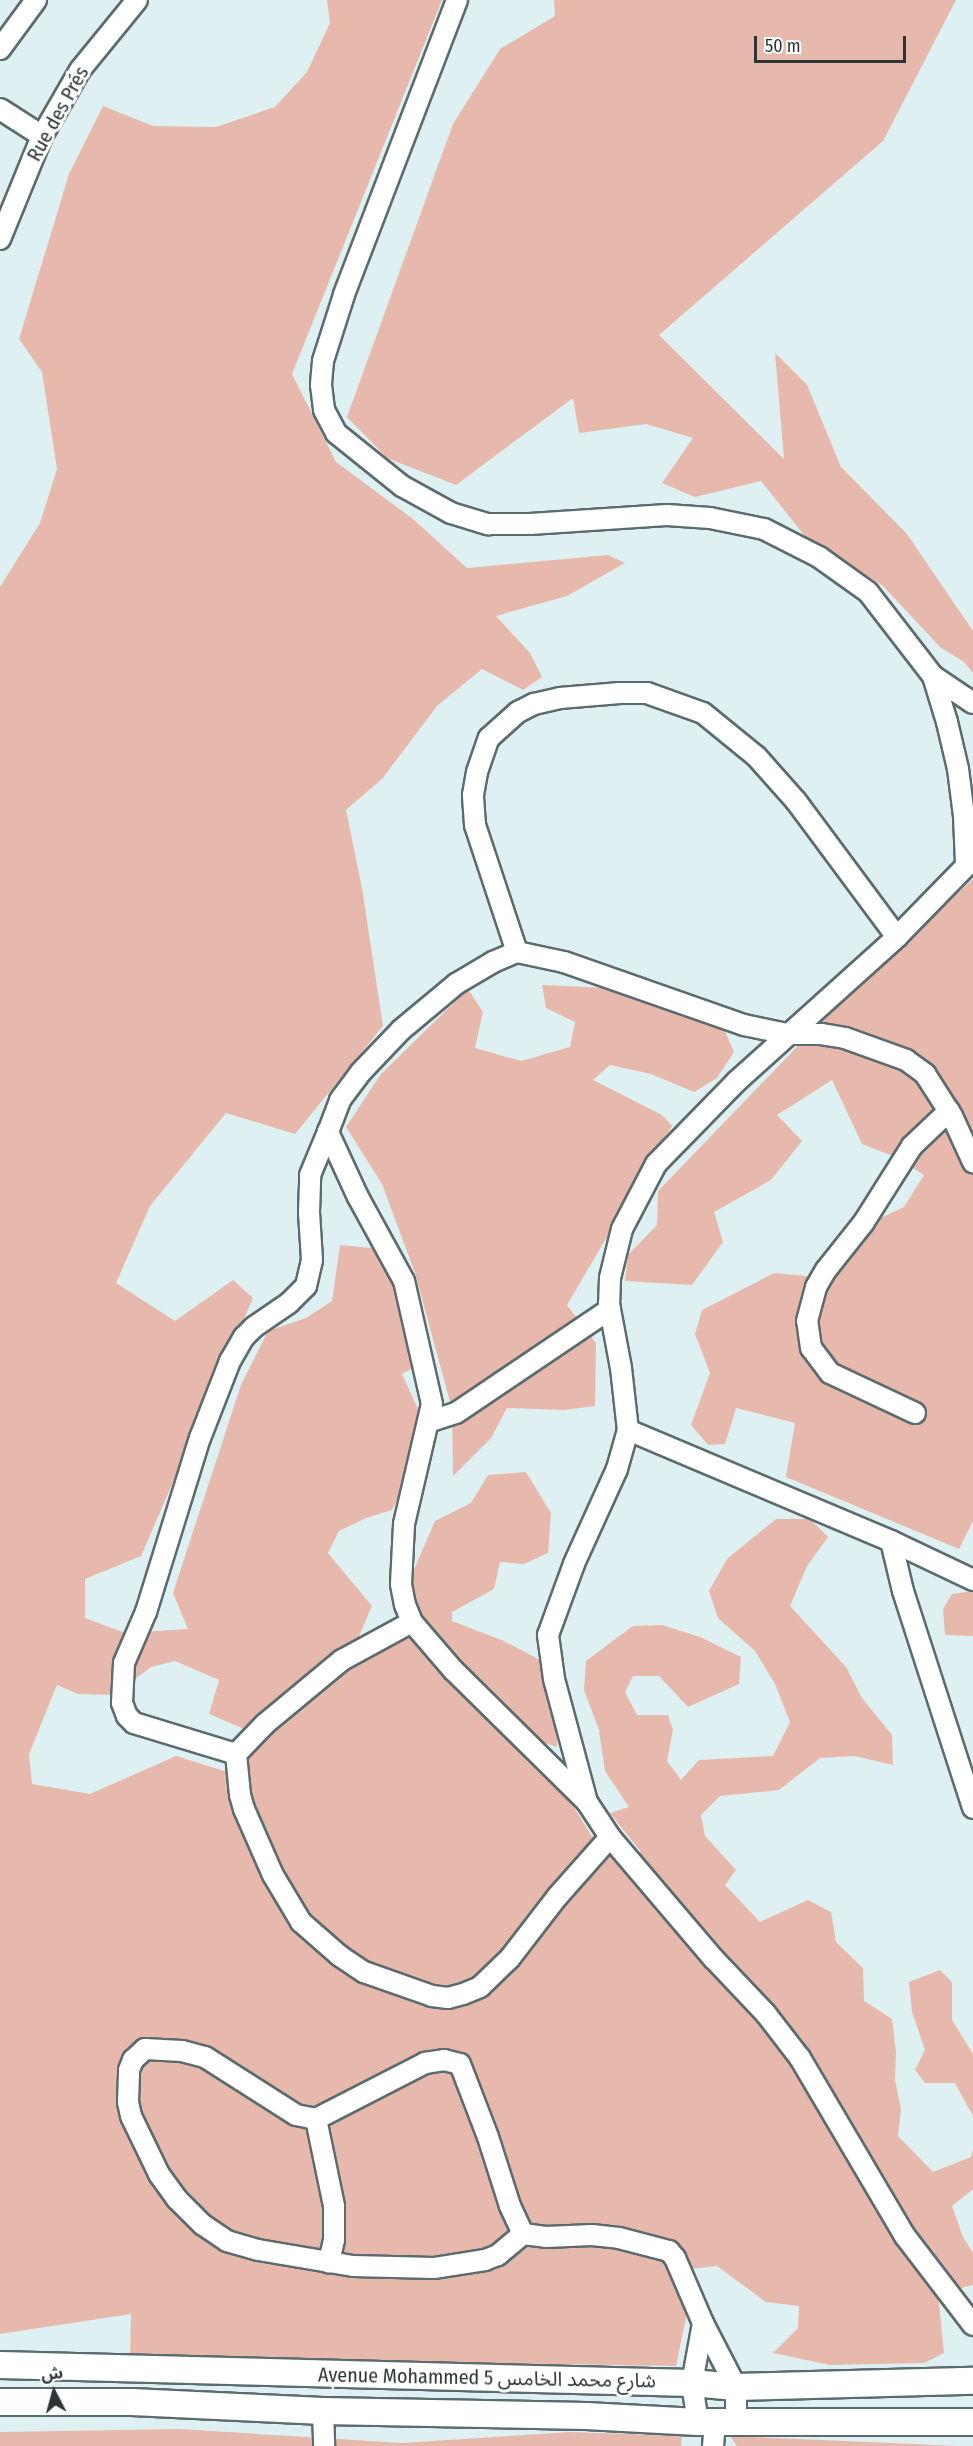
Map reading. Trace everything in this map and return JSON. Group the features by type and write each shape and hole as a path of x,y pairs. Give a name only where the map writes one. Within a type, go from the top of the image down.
{"main road":[{"name":"Avenue Mohammed 5 شارع محمد الخامس","path":"0,2365 692,2383 736,2387 973,2381"},
{"name":"Avenue Mohammed 5 شارع محمد الخامس","path":"0,2403 132,2402 323,2411 586,2416 716,2428 973,2422"}],"street":[{"path":"0,49 36,0"},
{"name":"Rue des Prés","path":"0,238 42,136 80,70 137,0"},
{"path":"457,0 344,295 323,361 321,385 324,410 336,433 402,486 450,513 488,524 667,515 710,518 764,530 819,557 868,592 933,676 973,703"},
{"path":"0,109 42,136"},
{"path":"587,1802 554,1680 548,1635 574,1564 618,1469 628,1430 621,1368 610,1309 610,1278 622,1229 656,1164 737,1081 897,937 970,861 958,769 933,676"},
{"path":"517,952 476,825 473,795 477,772 489,738 518,712 534,704 560,698 620,693 647,693 703,713 756,756 796,801 897,937"},
{"path":"236,1754 134,1723 127,1716 122,1703 124,1664 146,1612 200,1438 230,1361 244,1337 254,1327 289,1303 306,1286 312,1260 309,1212 310,1175 340,1100 360,1073 401,1030 456,984 493,962 517,952 564,962 744,1025 787,1034 821,1034 845,1038 906,1060 925,1074 949,1111 973,1162"},
{"path":"915,1413 830,1373 812,1348 807,1321 816,1287 826,1270 864,1221 912,1146 949,1111"},
{"path":"328,1132 358,1197 404,1281 432,1404 404,1524 401,1584 412,1623 501,1720 587,1802 610,1838 714,1959 766,2014 800,2058 905,2236 973,2325"},
{"path":"428,1422 456,1413 610,1309"},
{"path":"628,1430 891,1541 973,1580"},
{"path":"891,1541 903,1591 973,1808"},
{"path":"412,1623 342,1660 272,1717 236,1754 240,1795 244,1809 273,1875 302,1922 340,1956 364,1972 432,1996 448,1998 463,1994 480,1987 510,1958 557,1897 610,1838"},
{"path":"523,2234 510,2206 488,2137 460,2064 444,2060 425,2063 316,2119 296,2115 276,2104 205,2057 182,2051 145,2049 133,2060 129,2070 128,2102 142,2140 159,2174 177,2199 203,2225 227,2241 258,2250 372,2267 458,2265 498,2255 523,2234 546,2237 592,2235 619,2238 669,2251 675,2258 703,2323 736,2387 716,2428"},
{"path":"316,2119 334,2206 334,2241 329,2262"},
{"path":"703,2323 692,2383 716,2428"},
{"path":"323,2411 324,2446"}],"shaded area":[{"path":"327,0 442,0 292,374 336,462 413,519 467,568 608,555 625,563 567,596 496,616 530,653 542,677 523,690 482,669 437,706 382,779 346,810 362,888 383,1026 295,1134 226,1113 150,1206 116,1283 175,1321 233,1280 253,1298 141,1556 85,1579 85,1618 125,1633 188,1629 173,1593 241,1385 268,1331 306,1318 332,1301 340,1245 371,1248 396,1270 418,1365 402,1374 423,1420 406,1482 392,1510 366,1518 339,1531 328,1553 372,1606 357,1641 398,1624 403,1595 435,1521 471,1503 488,1475 526,1472 551,1513 548,1553 524,1564 500,1562 494,1589 452,1612 452,1621 504,1641 540,1660 557,1726 557,1747 536,1740 526,1760 572,1804 591,1835 614,1858 641,1852 610,1813 629,1807 605,1771 599,1730 584,1690 586,1661 633,1626 662,1625 700,1637 741,1657 739,1684 688,1707 659,1676 633,1676 625,1692 637,1715 668,1715 673,1730 667,1761 681,1780 699,1760 773,1756 790,1722 775,1684 755,1651 718,1618 709,1591 727,1559 776,1519 810,1519 828,1537 807,1566 790,1606 846,1667 862,1698 892,1735 893,1765 854,1756 820,1758 779,1790 720,1796 701,1815 705,1836 736,1870 725,1885 760,1922 808,1900 831,1912 836,1942 863,1968 864,2001 892,2019 896,2052 895,2080 901,2109 898,2136 933,2172 971,2157 973,2149 973,2189 952,2206 963,2237 973,2253 973,2285 938,2294 944,2353 924,2363 830,2365 773,2353 798,2328 799,2306 766,2302 717,2266 673,2271 688,2308 676,2366 130,2357 131,2314 0,2334 0,587 40,523 57,469 42,372 19,339 69,174 103,106 153,126 216,127 275,107 307,72 330,23","holes":["175,1661 219,1680 209,1714 251,1732 234,1774 176,1756 90,1794 32,1784 29,1754 57,1685 78,1694 114,1695 151,1667"]},
{"path":"554,0 956,0 883,141 659,335 784,459 775,353 807,385 841,467 907,534 973,631 973,673 964,662 940,647 882,585 808,540 761,481 695,497 662,483 693,438 646,424 579,433 573,398 456,485 387,458 347,417 453,124 500,49 555,16"},
{"path":"973,879 973,1521 959,1549 786,1477 795,1423 736,1408 725,1444 708,1445 691,1425 710,1373 695,1334 702,1310 774,1273 828,1278 861,1227 904,1207 924,1175 898,1158 862,1144 832,1080 777,1115 802,1141 771,1180 714,1212 723,1242 692,1285 625,1281 628,1255 657,1225 658,1191 846,996"},
{"path":"542,985 608,988 720,1020 734,1052 717,1078 694,1092 651,1074 610,1065 593,1080 662,1115 672,1126 567,1305 596,1343 595,1406 564,1410 507,1408 491,1438 453,1476 452,1409 415,1273 382,1184 346,1127 381,1074 468,989 483,1012 475,1048 521,1061 570,1047 575,1022 546,1008"},
{"path":"973,1591 973,1636 945,1635 943,1609 952,1594"},
{"path":"940,1970 952,1982 952,2020 973,2054 973,2116 955,2083 925,2083 915,2070 925,2050 912,2012 909,1982"},
{"path":"180,2429 402,2443 570,2432 682,2436 681,2446 0,2446 0,2432"},
{"path":"730,2436 914,2444 956,2446 737,2446"}]}
